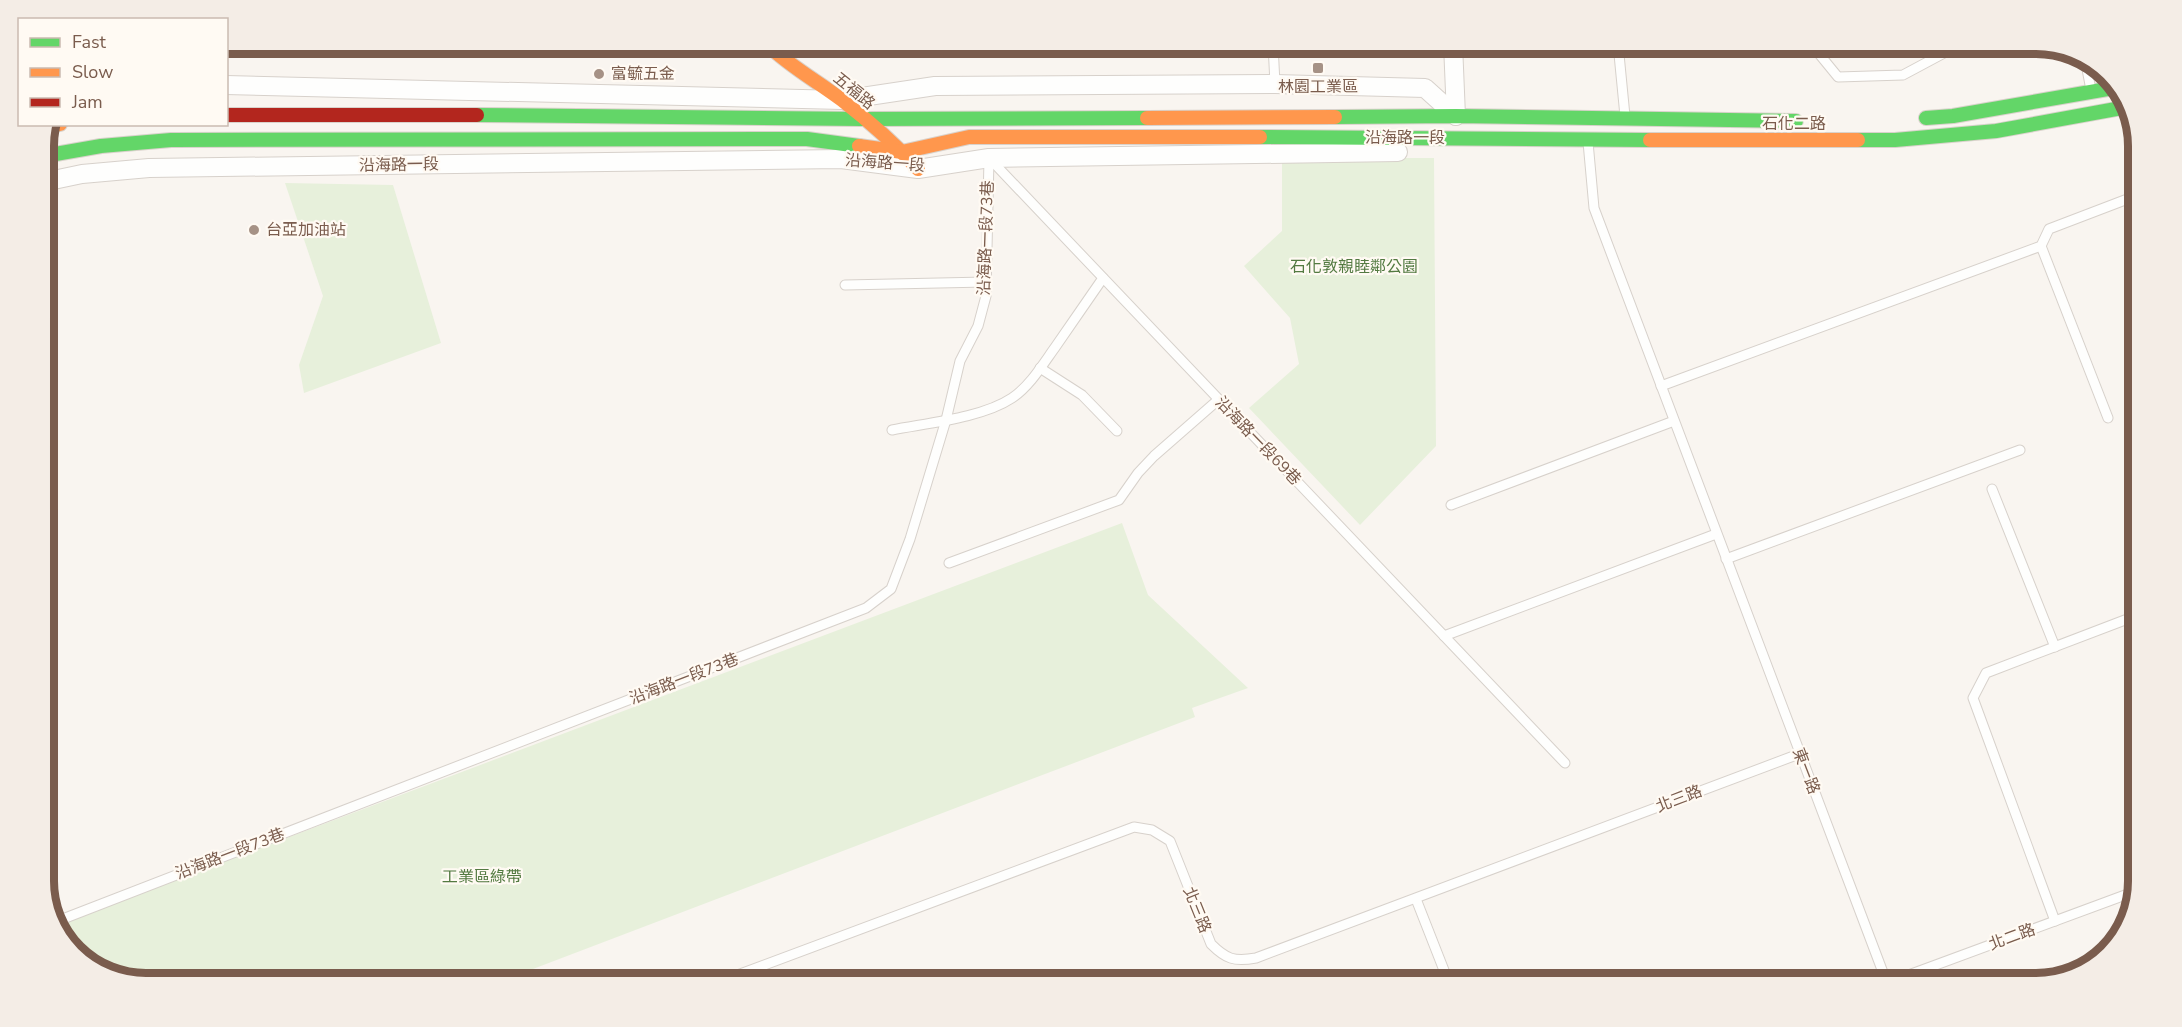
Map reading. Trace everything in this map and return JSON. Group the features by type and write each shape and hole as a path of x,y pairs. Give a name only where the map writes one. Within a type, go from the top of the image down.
{"main road":[{"name":"五福路","path":"777,54 842,100 902,152 918,169"},
{"path":"1907,120 1953,116 2108,89"},
{"name":"石化二路","path":"1458,138 1895,141 1996,131 2120,108"},
{"name":"沿海路一段","path":"228,115 514,115 862,119 1456,116"},
{"name":"石化二路","path":"1456,116 1815,122"},
{"name":"沿海路一段","path":"54,154 101,146 171,140 807,139 902,152 979,148 1458,138"}],"street":[{"path":"1453,54 1456,116"},
{"name":"沿海路一段","path":"228,85 842,100 935,86 1275,84 1425,88 1456,116"},
{"name":"沿海路一段","path":"54,180 82,174 148,168 841,159 918,169 979,148 1428,151 1458,138"}],"lane":[{"path":"1274,54 1275,84"},
{"path":"1619,54 1627,139"},
{"path":"1819,54 1838,76 1903,75 1942,54"},
{"path":"2087,70 2092,92"},
{"path":"1456,116 1458,138"},
{"name":"沿海路一段69巷","path":"952,117 1565,764"},
{"name":"東一路","path":"1587,119 1594,208 1883,973"},
{"name":"沿海路一段73巷","path":"62,919 866,608 891,589 910,539 946,420 960,362 978,326 986,296 979,148"},
{"path":"1660,386 2041,246 2049,229 2128,199"},
{"path":"2041,246 2108,418"},
{"path":"892,430 990,409 1011,398 1025,387 1040,368 1103,278"},
{"path":"845,285 986,282"},
{"path":"1040,368 1082,395 1116,431"},
{"path":"949,563 1119,500 1138,473 1154,456 1218,400"},
{"path":"1450,505 1674,421"},
{"path":"1726,559 2020,450"},
{"path":"1992,489 2055,647"},
{"path":"1444,636 1716,534"},
{"path":"2055,921 1973,698 1986,673 2128,619"},
{"name":"北三路","path":"745,973 1134,827 1152,830 1170,841 1211,944 1223,956 1240,961 1256,958 1799,754"},
{"name":"北二路","path":"1916,973 2126,895"},
{"path":"1416,899 1445,973"}],"green space":[{"name":"石化敦親睦鄰公園","path":"1282,158 1434,158 1436,446 1360,525 1249,408 1299,364 1290,318 1244,266 1282,231"},
{"path":"285,183 393,185 441,343 304,393 299,365 323,296"},
{"name":"工業區綠帶","path":"1122,523 1148,595 1248,688 1192,708 1195,717 522,973 146,973 128,971 100,961 77,942 63,922"}],"traffic: fast":[{"path":"1926,118 1953,116 2108,89"},
{"path":"1858,140 1895,140 1996,131 2120,108"},
{"path":"477,115 862,119 1147,118"},
{"path":"1335,117 1456,116 1796,121"},
{"path":"1260,137 1650,140"},
{"path":"54,154 101,146 171,140 807,139 859,146"}],"traffic: slow":[{"path":"778,54 862,116 918,169"},
{"path":"1147,118 1335,117"},
{"path":"859,146 902,152 969,137 1260,137"},
{"path":"1650,140 1858,140"}],"traffic: jam":[{"path":"228,115 477,115"}],"place":[{"name":"林園工業區","path":"1318,68"},
{"name":"富毓五金","path":"599,74"},
{"name":"台亞加油站","path":"254,230"}]}
